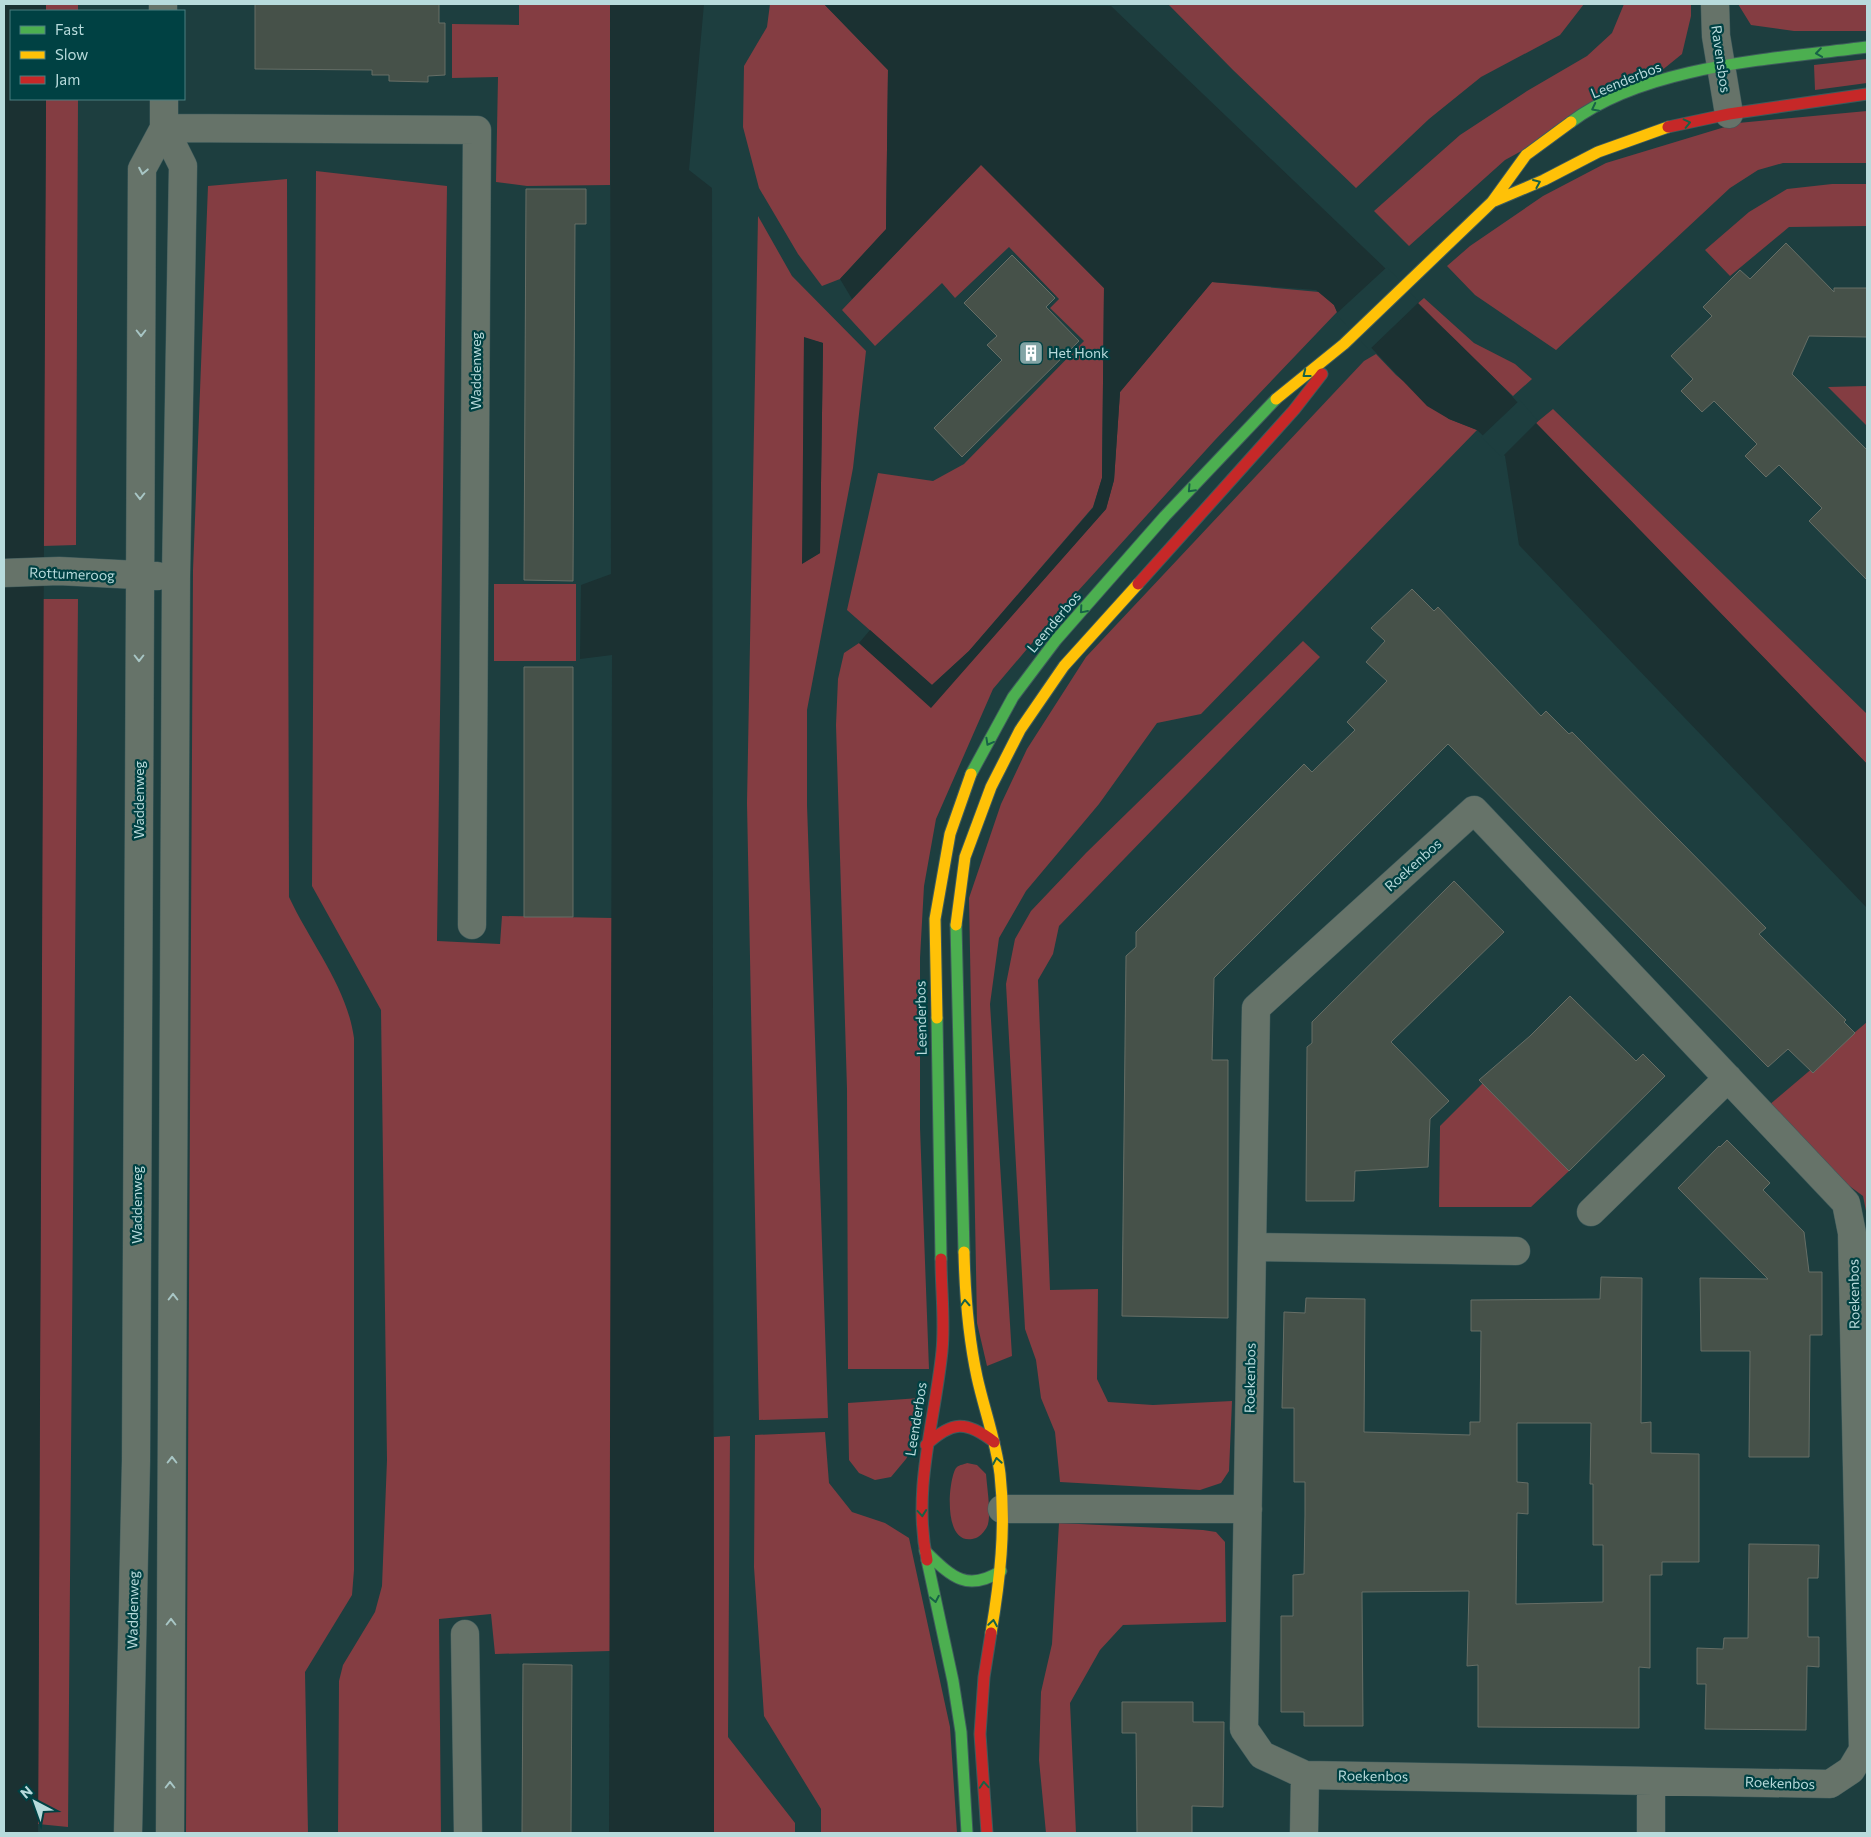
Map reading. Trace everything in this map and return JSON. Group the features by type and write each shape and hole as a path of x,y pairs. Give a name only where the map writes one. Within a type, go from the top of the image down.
{"main road":[{"name":"Leenderbos","path":"967,1833 960,1724 953,1681 925,1551 921,1503 926,1445 942,1350 935,920 950,834 972,771 1013,697 1063,633 1165,516 1281,394 1344,344 1492,202 1526,155 1580,116 1646,85 1669,77 1867,46"},
{"name":"Leenderbos","path":"1492,202 1544,180 1572,164 1622,142 1669,127 1729,114 1867,94"},
{"name":"Leenderbos","path":"987,1833 980,1734 984,1677 1001,1571 1002,1509 1000,1474 994,1442 976,1377 965,1308 956,924 966,857 991,787 1012,747 1064,666 1294,410 1344,344"},
{"path":"926,1445 940,1431 960,1424 980,1429 994,1442"},
{"path":"925,1551 959,1580 975,1583 988,1580 1001,1571"}],"street":[{"name":"Ravensbos","path":"1715,4 1716,36 1729,114"},
{"name":"Waddenweg","path":"164,100 164,128 183,166 176,576 170,1833"},
{"name":"Waddenweg","path":"128,1833 136,1462 142,169 164,128"},
{"name":"Waddenweg","path":"164,128 477,130 472,925"},
{"name":"Rottumeroog","path":"4,573 58,571 139,576"},
{"path":"139,576 176,576"},
{"name":"Roekenbos","path":"1474,810 1728,1078 1846,1202 1852,1233 1863,1750 1851,1770 1830,1784 1305,1775 1262,1755 1244,1729 1256,1008 1474,810"},
{"path":"1591,1212 1728,1078"},
{"path":"1253,1247 1516,1251"},
{"path":"1002,1509 1248,1509"},
{"path":"465,1634 468,1833"},
{"path":"1304,1833 1305,1775"},
{"path":"1651,1781 1651,1833"}],"shaded area":[{"path":"46,4 78,4 78,10 46,10"},
{"path":"519,4 610,4 610,185 527,186 496,182 498,77 452,78 452,24 519,25"},
{"path":"770,4 824,4 888,70 886,230 840,279 822,286 798,254 759,188 743,127 744,66 767,27"},
{"path":"1168,4 1584,4 1560,35 1481,77 1429,119 1356,188 1233,70"},
{"path":"1624,4 1691,4 1691,16 1682,54 1645,84 1505,160 1409,246 1374,211 1460,135 1527,91 1587,56 1612,33"},
{"path":"1738,4 1867,4 1867,31 1794,31 1751,25"},
{"path":"1867,59 1867,83 1815,90 1814,65"},
{"path":"46,100 78,100 76,545 43,546"},
{"path":"1867,111 1867,163 1783,163 1758,170 1730,188 1556,350 1475,295 1447,266 1470,246 1543,196 1606,163 1738,123"},
{"path":"981,164 1104,288 1102,478 1093,507 969,651 932,685 847,610 878,473 933,481 964,464 1084,341 1050,308 1059,299 1009,247 955,298 942,283 875,346 842,310"},
{"path":"316,171 447,186 437,941 500,944 502,916 612,918 610,1651 495,1654 491,1614 439,1619 441,1833 338,1833 339,1681 343,1665 375,1612 382,1586 387,1460 381,1010 312,886"},
{"path":"287,179 289,897 336,983 350,1019 354,1038 354,1570 352,1595 305,1672 308,1833 186,1833 193,570 208,186"},
{"path":"1832,184 1867,184 1867,226 1789,227 1730,276 1705,250 1749,212 1787,189"},
{"path":"758,216 792,276 866,351 853,468 807,710 807,805 828,1418 759,1420 747,803","holes":["804,338 823,343 820,553 803,563"]},
{"path":"1212,282 1319,292 1334,305 1337,312 1215,440 1049,623 993,689 936,819 924,886 920,958 920,1128 929,1369 848,1369 847,1089 836,725 838,679 844,653 859,643 931,707 1106,509 1114,480 1120,392"},
{"path":"1424,298 1474,343 1515,364 1532,379 1513,396 1417,304"},
{"path":"1376,354 1396,375 1449,419 1477,430 1201,714 1157,723 1099,804 1026,891 999,938 990,1004 1012,1356 987,1366 977,1323 969,898 1001,804 1027,749 1086,657 1364,361"},
{"path":"1867,386 1867,426 1828,387"},
{"path":"1553,409 1867,714 1867,764 1536,423"},
{"path":"494,584 576,584 576,661 494,661"},
{"path":"43,599 78,599 68,1827 38,1824"},
{"path":"1303,641 1320,657 1059,926 1053,954 1038,980 1050,1290 1098,1289 1097,1379 1108,1402 1153,1405 1232,1401 1229,1471 1221,1483 1200,1490 1060,1482 1055,1432 1041,1398 1036,1360 1025,1329 1006,984 1015,939 1031,911 1086,853"},
{"path":"1867,1022 1867,1216 1863,1196 1844,1182 1768,1106"},
{"path":"1483,1083 1569,1171 1531,1207 1439,1207 1440,1126"},
{"path":"920,1398 914,1445 906,1459 891,1477 875,1480 859,1473 849,1460 848,1403"},
{"path":"825,1432 829,1483 852,1512 885,1523 909,1538 950,1727 957,1833 821,1833 821,1809 764,1716 754,1567 755,1435"},
{"path":"730,1436 728,1737 795,1823 795,1833 714,1833 714,1437"},
{"path":"967,1463 977,1465 986,1474 989,1519 985,1530 981,1534 976,1538 965,1539 957,1533 952,1522 950,1495 954,1472 958,1466"},
{"path":"1059,1523 1203,1530 1216,1532 1225,1542 1226,1622 1123,1625 1100,1650 1070,1703 1076,1833 1046,1833 1039,1760 1041,1692 1052,1644"}],"water":[{"path":"4,4 46,4 46,10 10,10 10,100 46,100 38,1833 4,1833"},
{"path":"610,4 704,4 689,170 712,188 714,1833 609,1833 612,655 580,659 581,585 611,574"},
{"path":"824,4 1111,6 1385,268 1499,383 1867,764 1867,908 1519,545 1505,456 1477,430 1449,419 1427,406 1337,312 1334,305 1316,290 1212,282 1120,392 1114,480 1106,509 931,708 859,643 870,630 932,685 969,651 1093,508 1102,478 1104,288 981,165 852,299 840,279 886,229 888,70"},
{"path":"804,337 823,343 820,553 802,564"}],"pier":[{"path":"1387,267 1419,302 1369,350 1336,314"},
{"path":"1520,400 1538,421 1502,457 1481,437"}],"building":[{"path":"255,4 439,4 439,23 445,23 445,75 428,76 428,82 389,81 389,75 372,75 372,70 255,69"},
{"path":"526,189 586,189 586,224 575,224 573,581 524,580"},
{"path":"1786,243 1834,292 1834,288 1867,288 1867,337 1809,336 1792,374 1867,450 1867,580 1809,521 1822,508 1779,465 1766,477 1745,456 1757,444 1714,401 1702,412 1681,391 1693,379 1671,356 1712,316 1703,307 1740,270 1750,279"},
{"name":"Het Honk","path":"1012,255 1055,298 1046,307 1079,341 962,457 934,428 1002,360 987,345 997,336 964,303"},
{"path":"1412,589 1434,611 1438,607 1541,716 1546,711 1569,734 1572,732 1766,928 1759,934 1846,1020 1844,1022 1855,1033 1813,1073 1788,1049 1768,1067 1448,744 1214,978 1212,1060 1228,1060 1228,1318 1122,1316 1126,956 1136,947 1136,932 1304,764 1312,772 1355,730 1347,722 1387,681 1366,662 1385,641 1371,628"},
{"path":"524,667 573,667 573,917 524,917"},
{"path":"1454,881 1504,932 1391,1042 1449,1101 1430,1119 1428,1167 1355,1171 1354,1201 1306,1201 1307,1047 1312,1043 1312,1022"},
{"path":"1570,996 1636,1061 1643,1054 1665,1076 1569,1171 1479,1080 1530,1036"},
{"path":"1727,1140 1770,1183 1763,1190 1804,1232 1809,1272 1822,1272 1822,1335 1810,1335 1809,1457 1749,1457 1750,1351 1701,1351 1700,1278 1768,1279 1678,1188"},
{"path":"1601,1277 1642,1278 1641,1423 1651,1422 1651,1453 1699,1454 1699,1562 1662,1562 1662,1575 1650,1575 1650,1668 1639,1667 1639,1728 1478,1727 1478,1665 1467,1666 1469,1591 1362,1592 1363,1726 1304,1726 1304,1712 1281,1712 1281,1616 1293,1616 1293,1575 1304,1574 1305,1515 1305,1482 1294,1482 1294,1408 1282,1408 1284,1312 1305,1313 1306,1298 1365,1299 1364,1432 1470,1435 1470,1422 1480,1422 1481,1331 1471,1331 1471,1300 1600,1299","holes":["1517,1423 1591,1423 1590,1484 1593,1484 1593,1545 1603,1545 1603,1602 1516,1604 1517,1513 1528,1514 1528,1483 1517,1482"]},
{"path":"1749,1544 1819,1545 1818,1578 1808,1578 1808,1637 1819,1637 1819,1667 1807,1666 1806,1730 1705,1729 1706,1684 1697,1684 1697,1648 1723,1649 1724,1638 1748,1638"},
{"path":"523,1664 572,1665 571,1833 522,1833"},
{"path":"1122,1702 1193,1702 1193,1722 1224,1722 1223,1807 1192,1806 1192,1833 1137,1833 1136,1733 1122,1733"}],"traffic: fast":[{"path":"1571,122 1602,103 1636,88 1674,76 1753,61 1867,47"},
{"path":"971,774 1013,697 1056,640 1165,516 1276,399"},
{"path":"956,925 964,1252"},
{"path":"937,1018 941,1259"},
{"path":"925,1551 943,1568 960,1579 978,1581 1001,1571"},
{"path":"927,1560 953,1681 961,1732 967,1833"}],"traffic: slow":[{"path":"1276,399 1344,344 1492,202 1526,155 1571,122"},
{"path":"1492,202 1544,180 1598,152 1668,127"},
{"path":"956,925 965,857 991,787 1020,730 1064,666 1138,584"},
{"path":"937,1018 935,919 950,834 971,774"},
{"path":"964,1252 971,1346 996,1449 1002,1494 1001,1554 991,1633"}],"traffic: jam":[{"path":"1668,127 1729,114 1867,94"},
{"path":"1138,584 1294,410 1322,374"},
{"path":"927,1560 923,1534 923,1481 943,1340 941,1259"},
{"path":"926,1445 944,1431 959,1426 975,1430 994,1442"},
{"path":"987,1833 980,1734 984,1677 991,1633"}],"place":[{"name":"Het Honk","path":"1031,353"}]}
